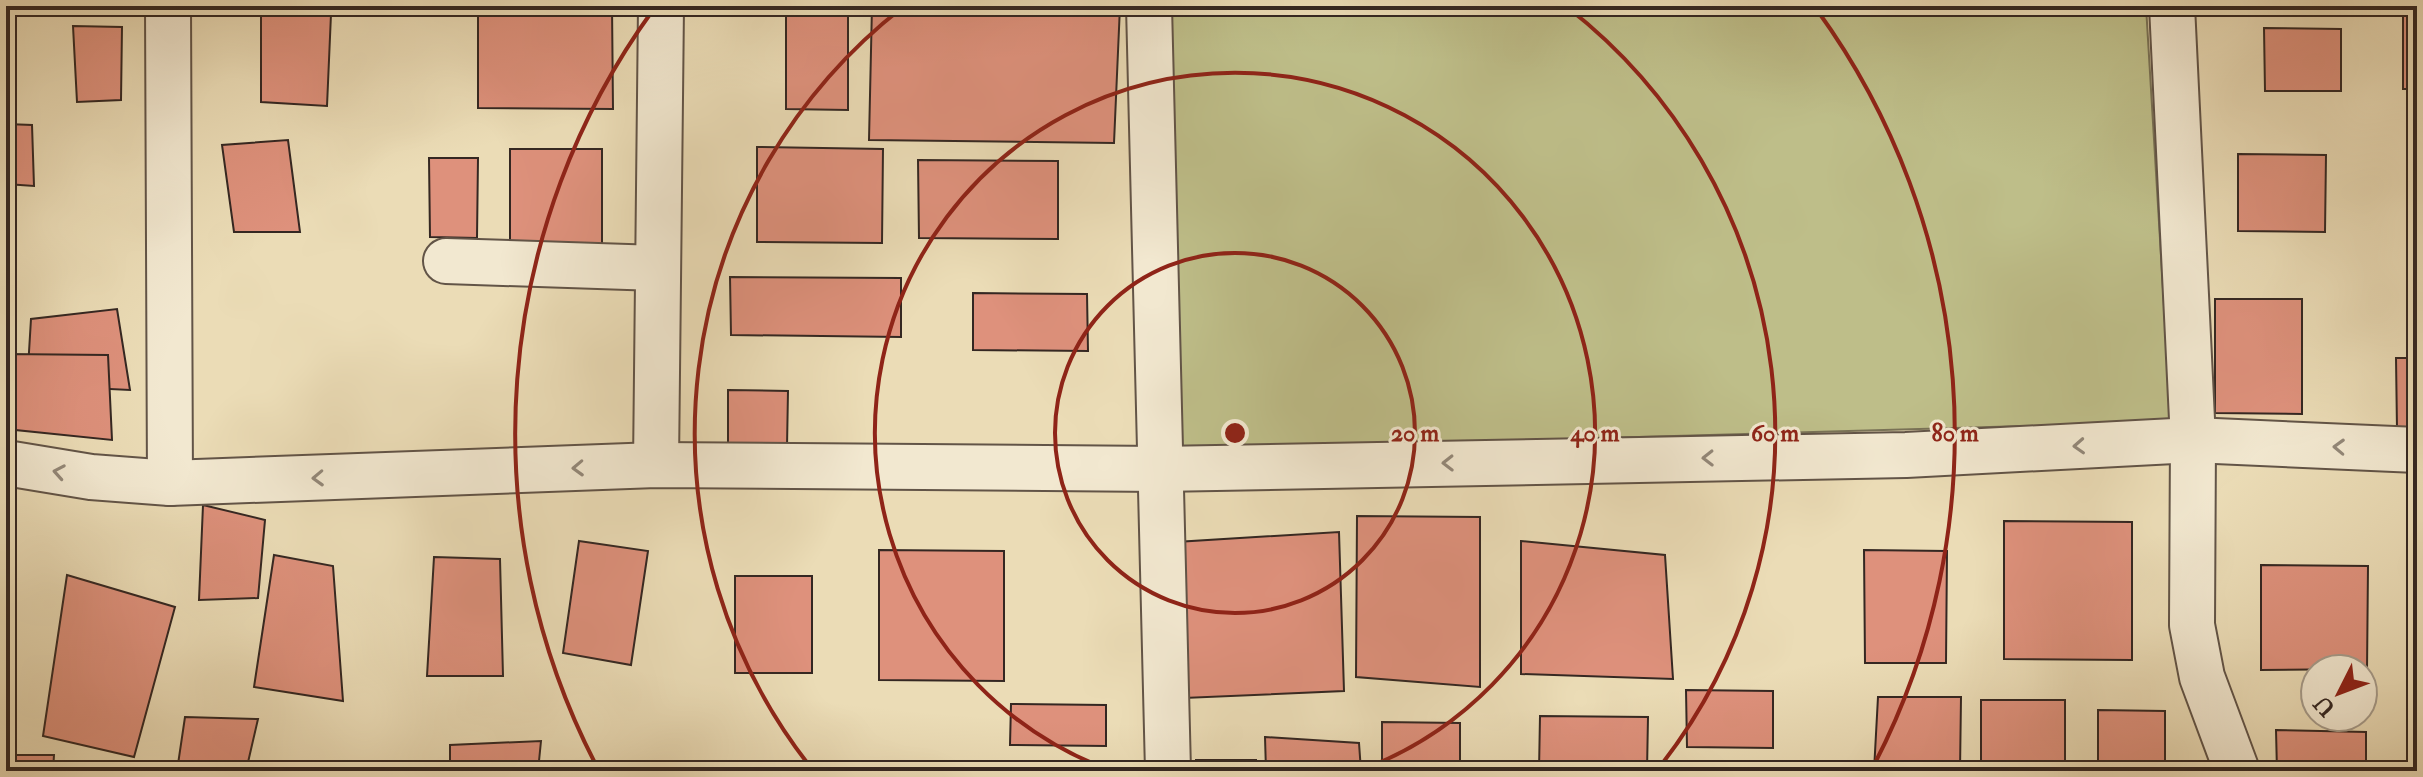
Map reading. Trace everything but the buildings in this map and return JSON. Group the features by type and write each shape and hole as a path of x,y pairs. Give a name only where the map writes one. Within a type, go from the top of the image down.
{"street":[{"path":"168,6 170,483"},
{"path":"656,465 661,6"},
{"path":"1149,6 1168,771"},
{"path":"2172,6 2193,440 2192,625 2202,677 2237,771"},
{"path":"446,261 658,268"},
{"path":"6,463 91,477 170,483 656,465 1160,469 1906,455 2193,440 2417,450"}],"green space":[{"path":"1170,6 2146,6 2171,422 1176,450"}]}
